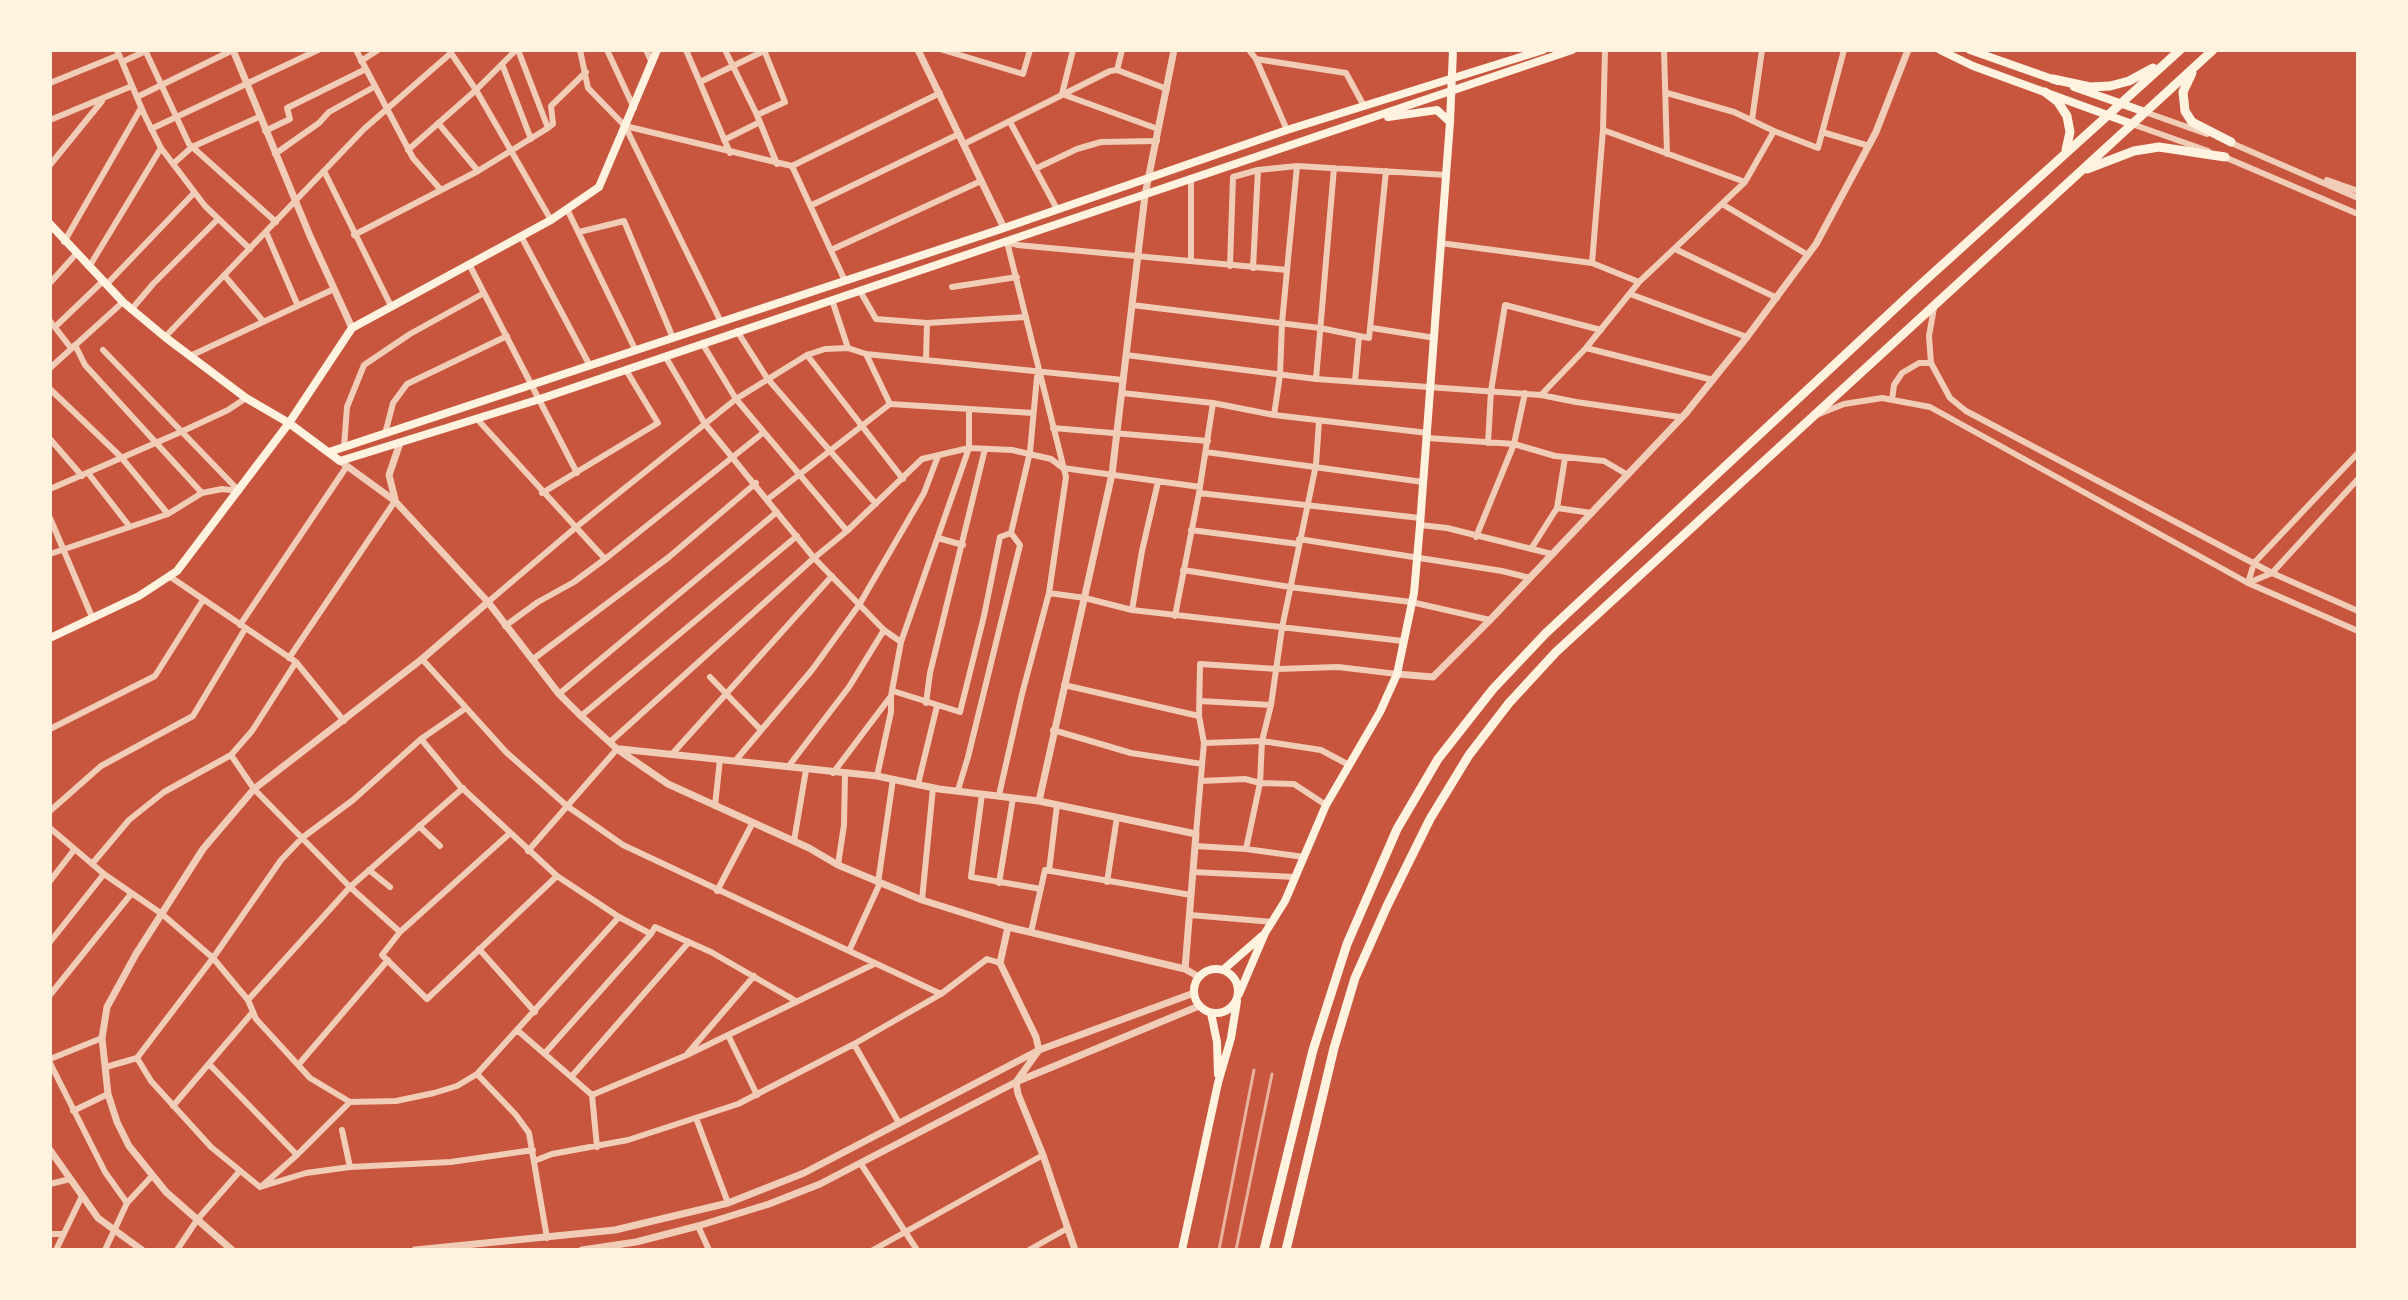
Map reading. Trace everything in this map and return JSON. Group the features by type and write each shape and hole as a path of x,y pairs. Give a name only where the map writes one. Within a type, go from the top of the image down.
{"main road":[{"path":"50,638 139,596 169,576 196,549 289,423 352,328 551,220 599,187 657,50"},
{"path":"1223,970 1273,922 1326,805 1380,712 1397,674 1417,558 1432,387 1453,50"},
{"path":"329,452 1004,228 1287,130 1452,79 1517,54 1543,50"},
{"path":"50,224 131,310 246,398 289,423 344,463 1572,50"},
{"path":"1940,50 2132,124"},
{"path":"2053,79 2090,87 2110,86 2146,73 2179,50"},
{"path":"1264,1250 1313,1050 1347,944 1397,829 1438,759 1493,689 1546,633 2179,50"},
{"path":"1286,1250 1334,1048 1355,978 1424,831 1469,755 1509,703 1556,652 2213,50"},
{"path":"1975,51 2145,112"},
{"path":"2197,65 2183,92 2185,111 2192,122 2231,142"},
{"path":"2045,92 2058,102 2069,123 2068,148 2060,159"},
{"path":"1367,120 1437,110 1450,122"},
{"path":"2077,175 2123,154 2159,147 2225,157"},
{"path":"1182,1250 1238,997 1265,933"},
{"path":"1210,970 1223,970 1235,979 1238,997 1226,1012 1211,1013 1199,1006 1194,993 1199,977 1210,970"},
{"path":"1211,1013 1217,1042 1218,1083"}],"street":[{"path":"50,83 119,56 146,50 160,86 192,147 276,222"},
{"path":"137,97 233,50 295,202 352,328"},
{"path":"151,129 318,50"},
{"path":"356,50 408,150 441,190"},
{"path":"361,61 378,50"},
{"path":"408,150 517,50 548,128"},
{"path":"580,50 588,88 625,126 721,322"},
{"path":"607,50 634,108"},
{"path":"646,50 652,63"},
{"path":"686,50 730,153"},
{"path":"725,50 777,164"},
{"path":"700,82 765,50 785,102 724,140"},
{"path":"918,50 1004,228"},
{"path":"943,50 1023,74 1030,50"},
{"path":"981,61 984,50"},
{"path":"1062,94 1073,50"},
{"path":"1117,70 1122,50"},
{"path":"1039,801 1112,474 1145,195 1174,50"},
{"path":"1249,50 1256,59 1287,130"},
{"path":"1592,263 1603,130 1605,50"},
{"path":"1664,50 1667,154"},
{"path":"1752,120 1762,50"},
{"path":"1667,93 1705,102 1818,148 1844,50"},
{"path":"1185,969 1204,743 1199,716 1200,664 1277,669 1338,667 1433,677 1628,475 1713,380 1777,298 1808,255 1869,146 1908,50"},
{"path":"165,337 364,129 451,51 551,220"},
{"path":"119,56 161,148 194,193 250,249"},
{"path":"1256,59 1346,73 1364,106"},
{"path":"502,64 531,139"},
{"path":"265,131 290,119 285,110 287,108 366,69"},
{"path":"964,144 1102,74 1117,70 1167,89"},
{"path":"354,235 478,171 548,128 553,124 551,106 586,72"},
{"path":"50,120 132,86"},
{"path":"275,154 319,123 329,112 374,87"},
{"path":"625,126 792,166 940,93"},
{"path":"1062,94 1158,129"},
{"path":"50,165 105,98"},
{"path":"64,242 141,108"},
{"path":"2145,112 2231,142 2358,198"},
{"path":"173,164 192,147 259,117"},
{"path":"1010,122 1057,209"},
{"path":"438,123 478,171"},
{"path":"2132,124 2225,157 2358,214"},
{"path":"1603,130 1745,182"},
{"path":"1541,395 1586,348 1639,282 1745,182 1774,131"},
{"path":"1822,132 1869,146"},
{"path":"812,205 959,134"},
{"path":"1035,169 1077,149 1101,142 1157,141"},
{"path":"89,267 161,148"},
{"path":"792,166 845,281"},
{"path":"1230,266 1233,177 1258,170 1297,166 1447,175"},
{"path":"1274,415 1297,166"},
{"path":"1316,379 1334,168"},
{"path":"2292,168 2358,191"},
{"path":"1253,268 1258,170"},
{"path":"1132,305 1320,328 1369,338 1386,171"},
{"path":"325,173 391,306"},
{"path":"1191,178 1191,261"},
{"path":"831,250 981,181"},
{"path":"194,193 104,283 52,324 73,346 85,365 202,493"},
{"path":"1722,204 1808,255"},
{"path":"567,209 636,351"},
{"path":"131,310 218,219"},
{"path":"579,232 624,221 673,338"},
{"path":"266,232 298,306"},
{"path":"521,236 590,366"},
{"path":"1007,242 1287,270"},
{"path":"999,795 1049,593 1066,477 1007,242"},
{"path":"1440,243 1592,263 1639,282"},
{"path":"1675,249 1777,298"},
{"path":"50,283 76,254"},
{"path":"469,264 577,473"},
{"path":"224,275 263,321"},
{"path":"952,287 1017,277"},
{"path":"190,356 334,289"},
{"path":"860,291 876,319 927,323 1026,317"},
{"path":"344,447 347,407 364,365 410,334 484,293"},
{"path":"1630,294 1747,337"},
{"path":"832,300 848,348"},
{"path":"50,368 123,302"},
{"path":"1488,443 1491,391 1505,305 1601,330"},
{"path":"1934,306 1929,336 1931,363 1950,398 1966,411 2272,573 2358,611"},
{"path":"926,360 927,323"},
{"path":"1372,328 1435,338"},
{"path":"737,331 767,378 831,448 876,504"},
{"path":"385,434 393,403 407,384 507,336"},
{"path":"1355,381 1359,337"},
{"path":"702,343 736,399 847,531"},
{"path":"232,1250 152,1176 129,1146 108,1094 102,1038 107,1007 136,954 203,849 254,789 422,659 575,528 736,399 807,355 825,349 848,348 866,354 1123,380"},
{"path":"1586,348 1713,380"},
{"path":"103,350 239,491"},
{"path":"866,354 890,404"},
{"path":"807,355 903,479"},
{"path":"1126,355 1316,379 1525,393 1680,417"},
{"path":"665,356 705,424 734,455 814,558 884,630 901,642"},
{"path":"1892,400 1894,385 1902,373 1919,363 1931,363"},
{"path":"1011,533 1030,452 1038,369"},
{"path":"542,493 658,423 626,370"},
{"path":"50,389 121,457 168,514"},
{"path":"1122,393 1213,403 1274,415 1427,436 1514,444 1565,458 1604,461 1628,475"},
{"path":"1476,537 1514,444 1525,393"},
{"path":"50,489 183,431 246,398"},
{"path":"1812,417 1844,404 1867,399 1930,407 2248,583 2358,631"},
{"path":"1175,616 1200,490 1213,403"},
{"path":"768,499 890,404 1033,413"},
{"path":"877,776 891,712 901,642 969,448 969,410"},
{"path":"477,419 605,559"},
{"path":"1246,849 1260,783 1262,741 1271,705 1282,628 1316,465 1319,421"},
{"path":"1053,428 1208,441"},
{"path":"505,626 605,559 764,432"},
{"path":"50,439 130,527"},
{"path":"92,864 129,820 164,792 231,755 252,731 292,660 395,501 389,475 400,443"},
{"path":"610,742 847,531 922,459 969,448 1030,452 1051,459 1063,468 1420,521 1552,554"},
{"path":"926,703 930,673 985,449"},
{"path":"1206,452 1423,482"},
{"path":"2248,583 2254,563 2358,453"},
{"path":"736,760 812,670 859,605 924,493 938,456"},
{"path":"1531,549 1557,508 1565,458"},
{"path":"50,811 101,766 193,716 243,627 344,463 395,501 488,602 559,694 581,716 617,749 668,784 794,841 838,865 922,900 1008,927 1185,969 1199,977"},
{"path":"2248,583 2272,573 2358,479"},
{"path":"1132,610 1158,482"},
{"path":"532,660 669,557 756,483"},
{"path":"50,554 168,514 202,493 222,489 239,491"},
{"path":"1557,508 1592,513"},
{"path":"559,694 777,512"},
{"path":"50,518 92,617"},
{"path":"1191,530 1298,541 1502,571 1530,578"},
{"path":"892,694 960,712 1000,537 1011,533"},
{"path":"958,790 1020,545 1011,533"},
{"path":"581,716 797,536"},
{"path":"938,538 963,545"},
{"path":"1183,570 1411,602 1490,620"},
{"path":"169,576 292,660 344,721"},
{"path":"673,753 832,576"},
{"path":"1049,593 1175,616 1403,641"},
{"path":"50,729 155,676 203,600"},
{"path":"788,767 849,687 884,630"},
{"path":"422,659 506,752 567,806 623,845 941,994"},
{"path":"710,677 761,730"},
{"path":"1064,685 1199,716"},
{"path":"833,773 892,694"},
{"path":"1200,701 1271,705"},
{"path":"918,784 937,706"},
{"path":"106,1067 137,1058 213,958 264,883 302,838 353,800 421,739 466,708"},
{"path":"1053,730 1131,753 1202,764"},
{"path":"421,739 463,788 557,876 651,934"},
{"path":"1204,743 1262,741 1321,750 1349,765"},
{"path":"617,749 877,776 933,788 1039,801 1196,834"},
{"path":"528,851 617,749"},
{"path":"231,755 254,789 350,887 400,932"},
{"path":"715,806 720,759"},
{"path":"794,841 806,770"},
{"path":"838,865 845,816 845,774"},
{"path":"849,951 879,883 893,779"},
{"path":"1201,781 1245,779 1260,783 1294,784 1326,805"},
{"path":"248,1000 350,887 463,788"},
{"path":"922,900 933,788"},
{"path":"982,794 971,877 1041,889"},
{"path":"999,883 1013,798"},
{"path":"1049,871 1057,805"},
{"path":"1107,882 1117,817"},
{"path":"717,891 752,824"},
{"path":"419,826 440,846"},
{"path":"50,828 104,874 162,914 213,958 248,1000 252,1013 310,1078 350,1102 396,1101 434,1093 457,1086 477,1074 619,917"},
{"path":"509,834 400,932 382,955 427,999 557,876"},
{"path":"1195,846 1304,857"},
{"path":"50,881 74,850"},
{"path":"369,870 390,887"},
{"path":"1031,932 1045,870 1191,895"},
{"path":"1193,872 1295,877"},
{"path":"50,942 104,874"},
{"path":"50,995 131,894"},
{"path":"1190,915 1273,922"},
{"path":"545,1053 655,927 754,976 796,1001"},
{"path":"1008,927 1000,963 1036,1037 1039,1050 1016,1082 1018,1094 1043,1155 1075,1250"},
{"path":"572,1076 689,942"},
{"path":"479,949 535,1012"},
{"path":"534,1161 552,1154 628,1140 757,1095 941,994 987,959 1000,963"},
{"path":"299,1064 388,960"},
{"path":"592,1095 687,1055 874,964"},
{"path":"687,1055 754,976"},
{"path":"415,1250 615,1230 728,1203 804,1173 1039,1050 1194,993"},
{"path":"582,1250 636,1242 782,1199 861,1164 1016,1082 1199,1006"},
{"path":"173,1106 252,1013"},
{"path":"517,1030 592,1095 597,1147"},
{"path":"728,1035 757,1095"},
{"path":"102,1038 50,1061 105,1172 127,1203"},
{"path":"854,1044 899,1123"},
{"path":"137,1058 151,1081 173,1106 239,1172 260,1187"},
{"path":"209,1064 297,1155"},
{"path":"477,1074 529,1133 547,1238"},
{"path":"73,1111 108,1094"},
{"path":"260,1187 350,1102"},
{"path":"696,1118 728,1203"},
{"path":"342,1130 350,1167"},
{"path":"50,1150 98,1218 142,1250"},
{"path":"260,1187 306,1173 350,1167 451,1162 533,1150"},
{"path":"873,1250 1043,1155"},
{"path":"861,1164 917,1250"},
{"path":"177,1250 197,1220 239,1172"},
{"path":"105,1250 127,1203 152,1176"},
{"path":"50,1184 70,1179"},
{"path":"56,1250 82,1196"},
{"path":"698,1226 709,1250"},
{"path":"1029,1250 1068,1228"},
{"path":"50,1234 62,1234"}],"railway":[{"path":"1219,1250 1254,1070"},
{"path":"1236,1250 1272,1074"}]}
